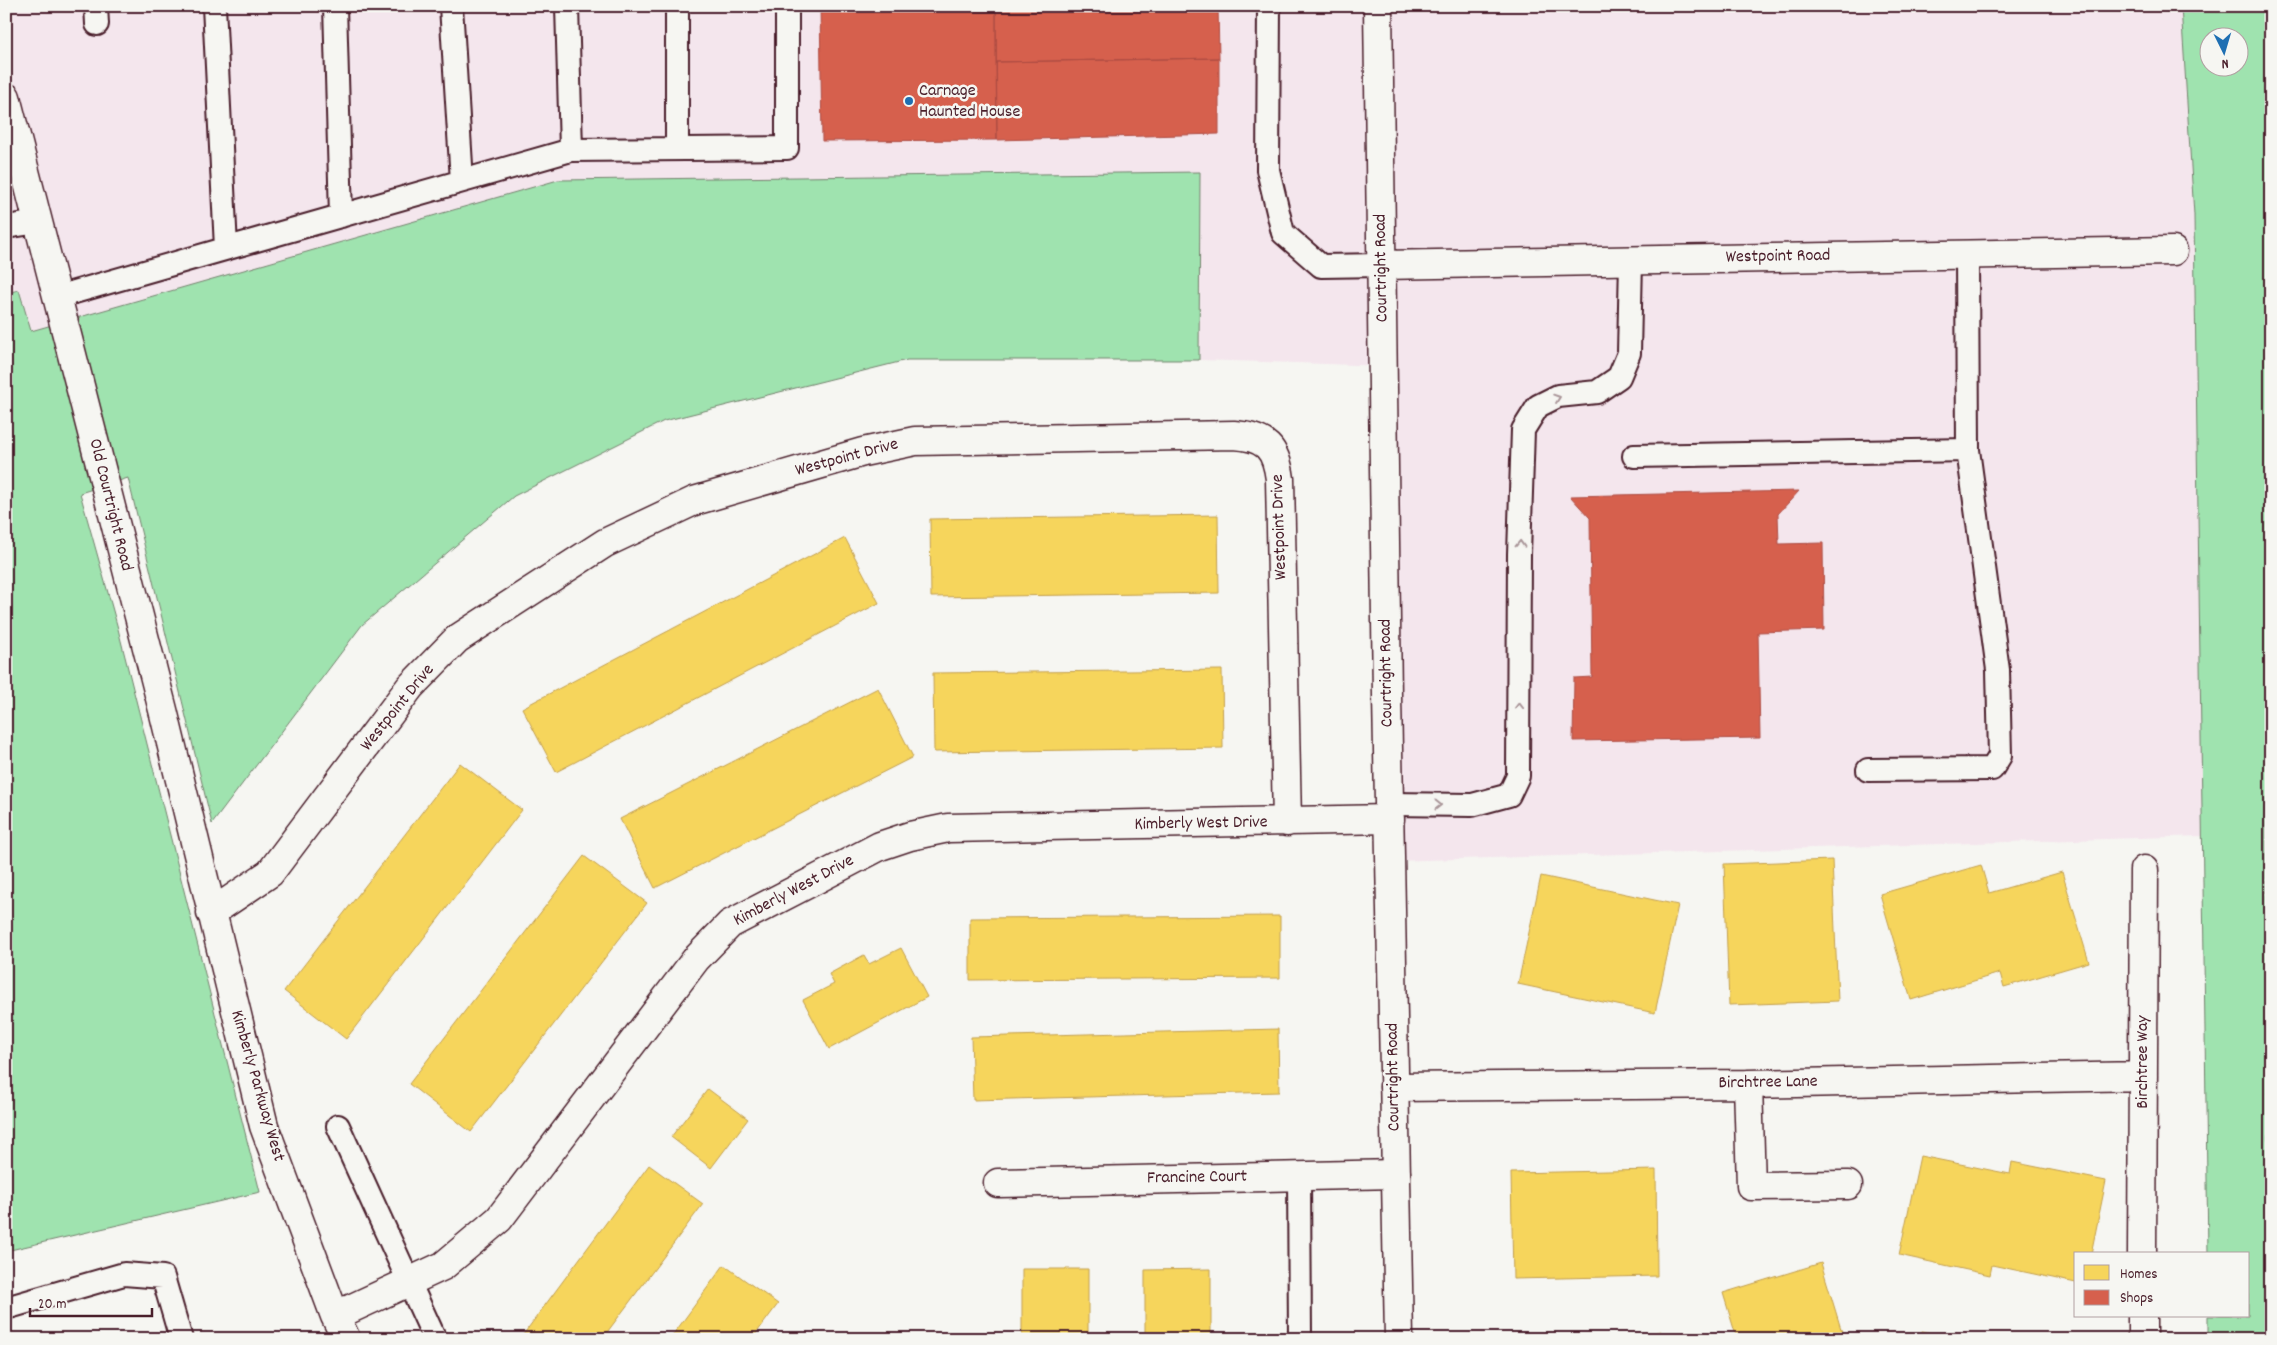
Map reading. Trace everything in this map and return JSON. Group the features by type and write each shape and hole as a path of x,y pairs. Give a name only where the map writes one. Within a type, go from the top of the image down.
{"street":[{"name":"Courtright Road","path":"1378,6 1399,1339"},
{"name":"Old Courtright Road","path":"6,96 163,710 211,913"},
{"name":"Westpoint Road","path":"1382,265 2173,251"},
{"name":"Westpoint Drive","path":"211,913 270,873 410,687 457,639 605,543 694,501 863,452 914,441 1234,435 1252,436 1268,445 1278,461 1280,479 1287,822"},
{"name":"Kimberly West Drive","path":"339,1332 410,1281 443,1266 499,1218 696,959 730,924 880,846 910,836 948,828 1287,822 1390,812"},
{"name":"Birchtree Way","path":"2142,1252 2144,870"},
{"name":"Kimberly Parkway West","path":"211,913 264,1126 339,1332"},
{"name":"Birchtree Lane","path":"1394,1087 1748,1084 2142,1076"},
{"path":"1748,1084 1752,1186 1848,1185"},
{"name":"Francine Court","path":"998,1183 1396,1174"},
{"path":"2142,1318 2142,1339"}],"lane":[{"path":"214,6 226,248"},
{"path":"336,6 341,216"},
{"path":"451,6 462,181"},
{"path":"567,6 571,150"},
{"path":"677,6 677,149"},
{"path":"57,297 571,150 787,148 787,6"},
{"path":"1269,6 1268,170 1283,233 1322,266 1382,265"},
{"path":"6,227 38,222"},
{"path":"1868,770 1992,768 2000,756 1998,670 1968,450 1967,254"},
{"path":"1390,812 1472,805 1509,795 1518,776 1519,554 1523,430 1538,406 1558,396 1597,392 1619,377 1629,353 1631,260"},
{"path":"1634,456 1968,450"},
{"path":"338,1126 435,1339"},
{"path":"1299,1176 1300,1339"},
{"path":"6,1308 124,1274 163,1277 181,1339"}],"shaded area":[{"path":"6,6 2181,6 2194,215 2204,836 1394,861 1387,366 1199,360 1200,172 558,180 30,331 19,290 6,293"}],"green space":[{"path":"2181,6 2271,6 2271,809 2266,822 2270,1339 2208,1339 2208,1318 2250,1318 2250,1252 2208,1252 2194,215"},
{"path":"1200,172 1199,360 907,360 664,421 514,496 362,625 212,824 128,478 80,493 117,625 260,1192 6,1251 6,293 19,290 31,331 558,180"}],"building: Homes":[{"path":"1218,515 1219,593 931,597 930,519"},
{"path":"845,538 879,603 556,772 522,708"},
{"path":"1222,670 1223,748 934,752 933,673"},
{"path":"878,688 913,757 655,888 620,819"},
{"path":"460,763 522,810 346,1039 284,991"},
{"path":"584,856 647,903 471,1132 409,1084"},
{"path":"1832,860 1838,1001 1729,1005 1724,864"},
{"path":"1981,865 1989,893 2062,872 2089,962 2004,987 2000,973 1911,1000 1880,894"},
{"path":"1541,876 1678,905 1655,1013 1518,984"},
{"path":"1280,916 1280,978 970,980 970,918"},
{"path":"901,948 927,997 829,1049 803,1000 834,984 829,974 864,955 869,964"},
{"path":"1278,1029 1279,1092 973,1100 971,1037"},
{"path":"708,1089 748,1119 711,1168 671,1137"},
{"path":"1920,1156 2010,1174 2012,1162 2106,1181 2091,1252 2074,1252 2074,1283 1992,1265 1990,1275 1899,1255"},
{"path":"649,1165 703,1204 602,1339 520,1339"},
{"path":"1656,1170 1657,1276 1513,1279 1511,1173"},
{"path":"1821,1263 1844,1339 1737,1339 1723,1293"},
{"path":"724,1265 778,1304 752,1339 670,1339"},
{"path":"1022,1269 1088,1269 1088,1339 1022,1339"},
{"path":"1211,1269 1211,1339 1145,1339 1145,1270"},
{"path":"1661,1331 1663,1339 1628,1339"},
{"path":"1922,1331 1956,1339 1920,1339"}],"building: Shops":[{"name":"Carnage Haunted House","path":"820,6 996,6 997,140 822,141"},
{"path":"996,6 1218,6 1219,58 996,62"},
{"path":"1219,58 1219,134 997,140 996,62"},
{"path":"1799,491 1778,514 1779,544 1823,543 1824,630 1758,632 1760,738 1573,741 1574,678 1592,677 1590,518 1570,496"}],"place":[{"name":"Carnage Haunted House","path":"909,101"}]}
